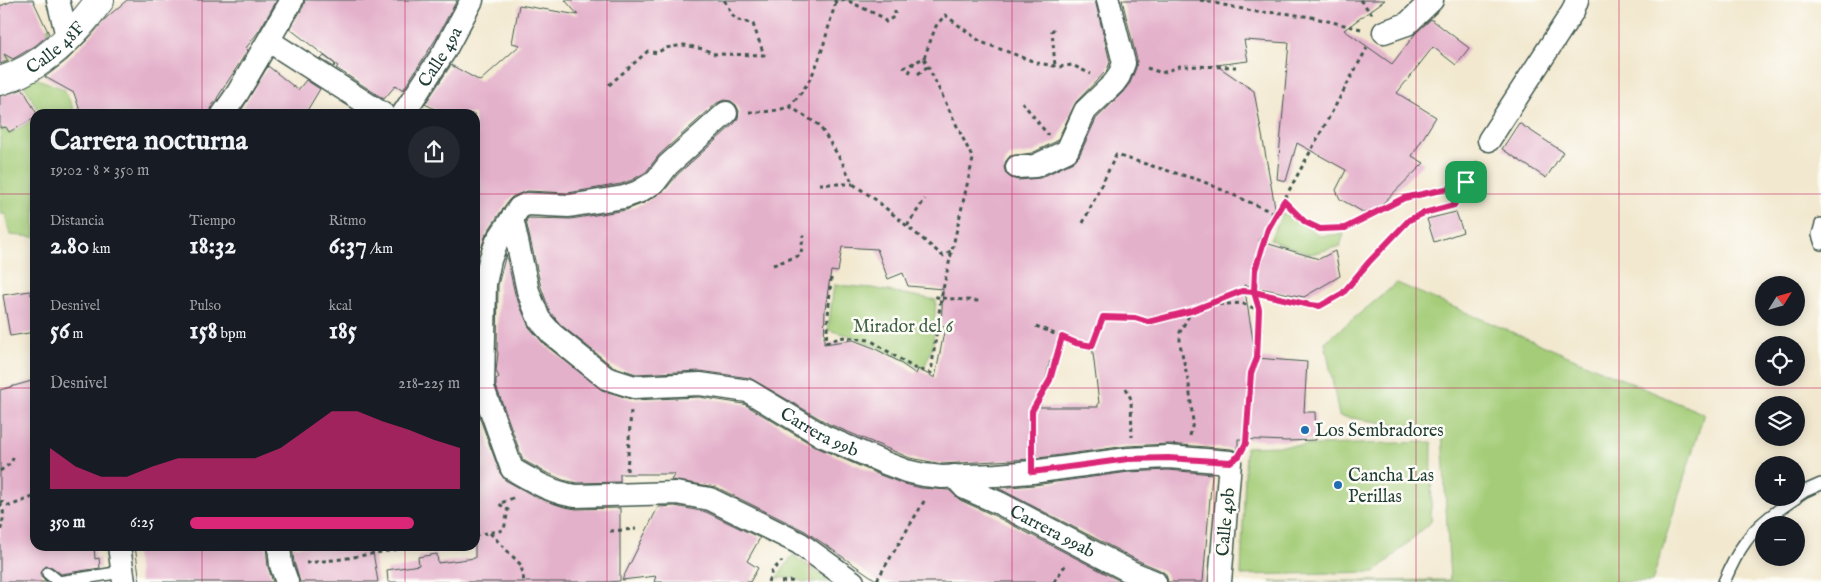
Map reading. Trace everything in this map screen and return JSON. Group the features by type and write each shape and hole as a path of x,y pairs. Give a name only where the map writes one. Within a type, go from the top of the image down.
{"street":[{"path":"58,0 68,40"},
{"name":"Calle 48F","path":"0,82 48,56 68,40 100,0"},
{"path":"226,109 292,0"},
{"name":"Calle 49a","path":"406,109 444,52 472,0"},
{"path":"1017,167 1035,166 1066,152 1085,111 1114,83 1122,70 1123,59 1108,0"},
{"path":"1384,32 1407,24 1432,0"},
{"path":"1488,140 1574,11 1577,0"},
{"path":"269,41 374,109"},
{"path":"480,370 485,284 490,260 497,241 519,208 526,204 570,206 624,197 638,192 655,182 668,165 726,113"},
{"name":"Carrera 99b","path":"512,218 528,291 539,319 552,334 606,378 634,387 700,384 748,391 823,436 906,471 924,474 954,476 1032,472 1128,459 1168,458 1230,462"},
{"path":"480,389 512,469 550,490 576,496 676,493 710,499 799,543 853,582"},
{"name":"Calle 49b","path":"1220,582 1230,462"},
{"name":"Carrera 99ab","path":"954,476 964,488 999,503 1130,578 1155,582"},
{"path":"120,551 123,577"}],"lane":[{"path":"1821,224 1818,235 1821,244"},
{"path":"1805,491 1821,484"},
{"path":"1724,582 1746,540 1785,506"},
{"path":"48,572 59,582 123,577"}],"path":[{"path":"609,85 648,51 657,54 665,48 684,45 715,54 764,55 753,24 735,19 724,0"},
{"path":"726,113 775,110 789,106 812,76 820,57 835,1 846,0 882,17 886,22 895,16 895,11"},
{"path":"1200,0 1257,12 1311,17 1356,28 1384,32"},
{"path":"831,278 826,342 844,337 870,340 914,368 931,373 940,298 973,159 924,58 936,26 945,16 981,42 1038,63 1055,66 1072,65 1114,83"},
{"path":"1054,28 1052,31 1055,66"},
{"path":"1230,462 1239,456 1246,443 1251,373 1257,358 1259,310 1254,292 1255,270 1268,229 1369,44 1384,32"},
{"path":"903,68 924,58"},
{"path":"1123,59 1162,73 1180,66 1236,67"},
{"path":"909,73 914,62"},
{"path":"918,74 927,67"},
{"path":"1022,102 1063,153"},
{"path":"789,106 819,125 841,160 853,184 876,200 943,256 952,250"},
{"path":"1036,326 1076,343 1092,346 1103,317 1135,318 1148,322 1191,311 1242,291 1320,306 1343,293 1369,262 1409,220 1424,213 1454,205 1488,140"},
{"path":"1083,223 1116,156 1202,181 1276,214"},
{"path":"1284,201 1305,222 1320,229 1345,228 1404,198 1446,189 1466,182"},
{"path":"819,184 853,184"},
{"path":"907,226 925,199"},
{"path":"773,265 801,255 802,235"},
{"path":"933,296 979,301"},
{"path":"1208,305 1241,303 1259,310"},
{"path":"1186,459 1193,422 1190,385 1180,344 1180,332 1191,311"},
{"path":"1032,472 1032,411 1050,380 1062,337"},
{"path":"626,494 634,387"},
{"path":"1126,388 1131,399 1132,451 1128,459"},
{"path":"0,471 11,463 14,456"},
{"path":"876,582 926,499 924,474"},
{"path":"480,534 504,530 508,510 499,504 517,496"},
{"path":"0,502 10,506 30,498"},
{"path":"0,502 4,509 0,532"},
{"path":"610,531 636,529"},
{"path":"490,532 521,566 524,582"},
{"path":"282,565 342,559 388,551"},
{"path":"1054,582 1069,558"},
{"path":"781,582 793,582"}],"green space":[{"path":"50,27 48,35 39,47 5,65 0,49"},
{"path":"33,77 64,89 74,109 37,109 24,85"},
{"path":"30,122 30,237 10,235 5,214 0,214 0,130 5,129 9,134"},
{"path":"1283,213 1321,236 1344,234 1340,246 1311,254 1270,240"},
{"path":"1397,283 1704,414 1652,582 1270,582 1450,580 1442,432 1339,416 1325,342"},
{"name":"Mirador del 6","path":"834,285 872,288 936,300 933,344 924,369 852,336 828,330"},
{"name":"Cancha Las Perillas","path":"1432,442 1431,522 1375,572 1241,575 1246,447"},
{"path":"793,555 831,582 803,582 794,578 777,578"}],"building":[{"path":"15,0 33,0 49,34 35,46 13,59 4,54 8,61 0,64 0,6"},
{"path":"127,0 277,0 259,31 246,48 248,50 211,109 79,109 74,93 45,77 67,60 106,18"},
{"path":"305,0 457,0 436,39 403,90 396,85 384,99 336,68 338,66 290,29"},
{"path":"565,0 1095,0 1110,62 1107,70 1076,102 1057,141 1032,153 1010,156 1004,167 1006,174 1018,180 1040,178 1073,162 1079,156 1096,119 1130,83 1137,60 1122,0 1385,0 1344,30 1392,64 1415,34 1431,19 1469,48 1456,65 1433,47 1397,93 1436,117 1412,156 1424,163 1370,216 1340,199 1336,190 1346,170 1297,143 1286,181 1277,179 1289,43 1244,40 1248,61 1216,65 1254,91 1275,207 1259,241 1319,259 1335,251 1340,276 1304,297 1244,285 1256,358 1307,362 1304,412 1315,412 1316,440 1238,439 1238,451 1169,444 1127,446 1031,459 942,464 910,458 829,424 750,378 700,371 636,374 612,366 561,325 550,312 541,287 526,221 528,218 571,219 626,210 644,203 665,190 678,174 735,123 739,111 731,101 724,100 717,103 659,155 646,172 632,180 621,184 568,193 528,191 513,196 486,234 480,253 480,109 434,109 425,104 451,65 480,81 520,45 512,43 519,5 578,15","holes":["842,247 877,249 888,279 903,273 908,286 943,289 941,326 945,327 935,378 918,369 916,374 874,348 853,340 824,344 825,309 831,271 838,272","1058,342 1092,345 1098,407 1040,407 1050,361 1053,361"]},
{"path":"324,56 335,64 334,67 321,59"},
{"path":"268,66 298,90 306,80 320,89 308,109 242,109"},
{"path":"23,89 34,109 30,109 30,121 9,132 6,127 0,128 0,96"},
{"path":"1519,123 1563,152 1546,178 1502,149"},
{"path":"1456,212 1463,232 1434,242 1427,219"},
{"path":"506,254 515,294 529,327 544,344 602,390 634,400 699,397 744,404 816,447 880,475 921,488 949,490 960,500 993,515 1122,582 879,582 805,531 716,487 671,480 675,474 620,474 620,482 577,483 563,480 541,470 523,460 496,386 496,379 499,377 496,371 498,353 498,285"},
{"path":"30,291 30,333 10,336 3,295"},
{"path":"30,381 30,551 94,551 95,559 99,558 100,568 61,574 52,567 46,566 41,572 41,576 47,582 0,582 0,390"},
{"path":"480,419 500,473 505,480 538,498 564,507 576,509 620,508 620,581 388,582 387,570 419,565 418,557 437,554 438,563 475,558 475,551 480,551"},
{"path":"1168,470 1212,474 1203,582 1168,582 1166,574 1160,570 998,488 1129,472"},
{"path":"675,506 706,512 760,538 747,561 758,568 750,582 654,582 656,576 622,580 658,507"},
{"path":"136,551 266,551 268,567 273,582 140,582"},
{"path":"293,551 373,551 378,582 300,582"}],"place":[{"name":"Los Sembradores","path":"1305,430"},
{"name":"Cancha Las Perillas","path":"1338,485"}],"route":[{"path":"1466,182 1446,189 1404,198 1345,228 1320,229 1305,222 1284,201 1268,229 1255,270 1254,292 1259,309 1257,358 1251,373 1246,443 1239,456 1230,462 1168,458 1128,459 1032,472 1032,411 1050,380 1062,337 1076,343 1092,346 1103,317 1135,318 1148,322 1191,311 1242,291 1254,292 1320,306 1343,293 1369,262 1409,220 1424,213 1454,205 1466,182"}]}
